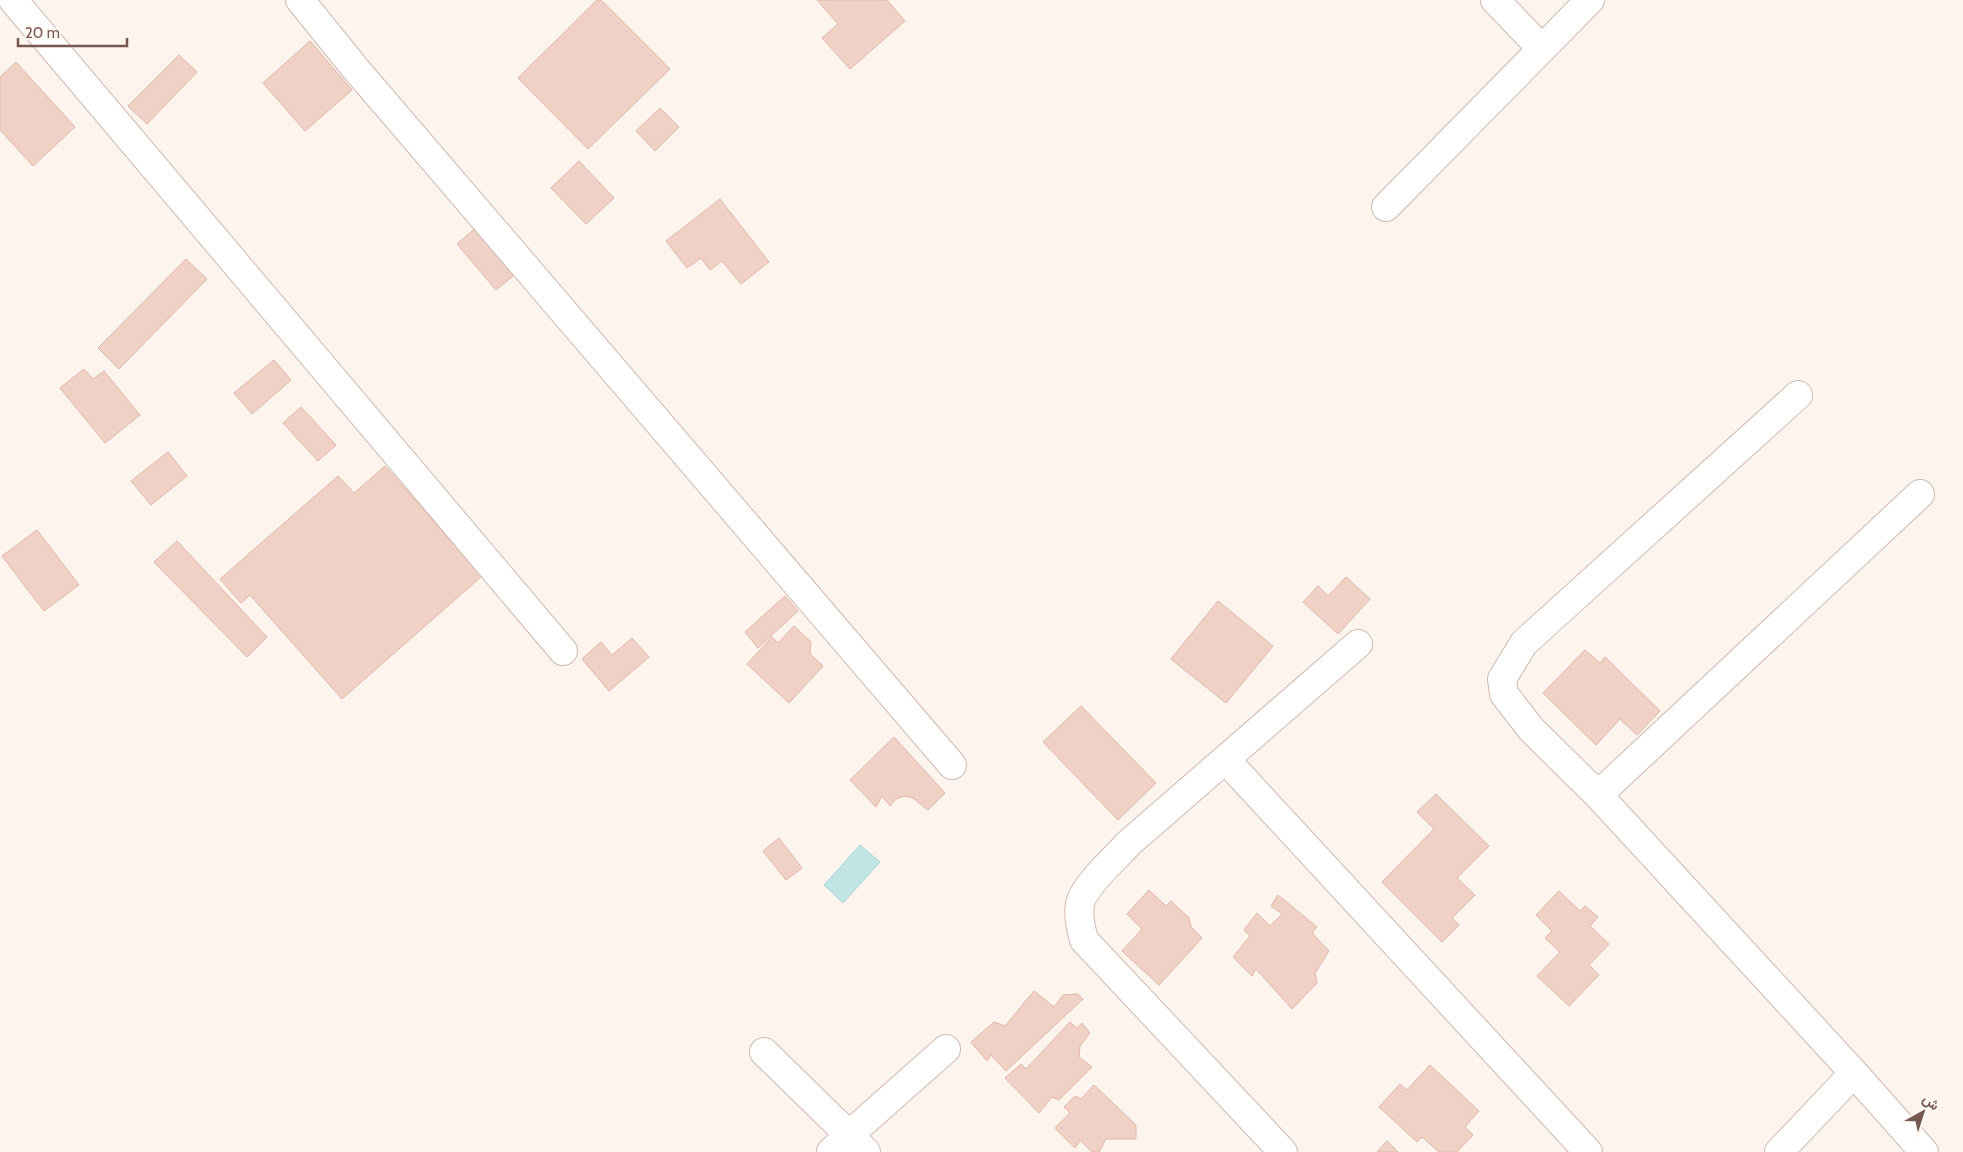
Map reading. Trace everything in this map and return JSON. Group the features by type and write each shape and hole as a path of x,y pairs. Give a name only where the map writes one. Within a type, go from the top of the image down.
{"street":[{"path":"13,0 563,651"},
{"path":"300,0 419,143 952,765"},
{"path":"1495,0 1541,48"},
{"path":"1386,207 1590,0"},
{"path":"1798,395 1524,643 1502,679 1504,694 1531,729 1598,795 1854,1073 1924,1152"},
{"path":"1598,795 1920,494"},
{"path":"1283,1152 1084,940 1079,919 1080,902 1097,876 1129,843 1358,644"},
{"path":"1226,760 1588,1152"},
{"path":"764,1052 849,1146 946,1049"},
{"path":"1779,1152 1854,1073"}],"water":[{"path":"860,845 880,862 843,903 824,885"}],"building":[{"path":"597,0 601,0 670,69 588,149 518,78"},
{"path":"817,0 887,0 905,21 850,69 822,38 838,24"},
{"path":"310,41 352,90 305,131 263,83"},
{"path":"179,55 197,72 147,124 128,106"},
{"path":"16,62 75,127 33,166 0,130 0,77"},
{"path":"660,108 679,127 655,151 636,131"},
{"path":"579,161 614,198 586,224 551,188"},
{"path":"720,199 769,262 741,284 722,261 710,270 701,258 687,268 666,241"},
{"path":"479,225 518,272 496,290 457,244"},
{"path":"186,259 207,279 119,369 98,348"},
{"path":"274,360 291,380 252,414 234,393"},
{"path":"84,369 93,379 104,371 140,415 105,443 60,388"},
{"path":"301,407 336,445 318,461 283,423"},
{"path":"168,452 187,476 151,505 131,481"},
{"path":"385,466 482,576 342,699 250,595 241,603 220,579 338,476 354,493"},
{"path":"37,530 79,585 44,611 2,556"},
{"path":"177,541 267,637 247,657 154,562"},
{"path":"1346,577 1370,599 1338,634 1303,602 1318,586 1328,596"},
{"path":"785,596 798,611 758,648 745,632"},
{"path":"1218,601 1273,646 1226,703 1171,659"},
{"path":"794,626 811,642 810,654 823,666 789,703 747,664 772,637 778,643"},
{"path":"632,638 649,657 609,691 582,659 601,642 612,655"},
{"path":"1585,650 1600,663 1605,657 1660,711 1637,735 1620,719 1596,745 1543,693"},
{"path":"1081,706 1156,783 1118,820 1043,742"},
{"path":"894,737 945,793 928,810 913,798 904,796 896,799 890,806 882,796 876,807 850,780"},
{"path":"1436,794 1489,846 1457,878 1475,895 1452,918 1459,925 1442,942 1382,882 1434,829 1417,812"},
{"path":"779,838 802,868 786,880 763,851"},
{"path":"1149,890 1166,906 1171,901 1189,918 1191,927 1202,938 1159,985 1122,951 1142,929 1127,914"},
{"path":"1559,891 1580,911 1585,906 1598,917 1590,926 1609,944 1589,965 1599,975 1569,1006 1537,976 1560,952 1545,938 1552,931 1536,915"},
{"path":"1278,895 1317,927 1312,933 1329,951 1315,973 1317,983 1292,1009 1256,969 1252,976 1233,957 1250,936 1244,930 1257,913 1270,926 1282,914 1271,906"},
{"path":"1034,991 1054,1007 1063,995 1078,994 1083,999 1006,1071 991,1055 987,1061 971,1042 994,1022 1005,1026"},
{"path":"1070,1022 1077,1028 1082,1023 1090,1033 1080,1046 1079,1057 1092,1067 1059,1100 1052,1097 1039,1113 1005,1078 1021,1064 1026,1069"},
{"path":"1430,1065 1479,1111 1465,1127 1473,1135 1457,1152 1439,1152 1422,1137 1417,1142 1379,1107 1400,1084 1407,1090"},
{"path":"1094,1085 1136,1125 1136,1139 1106,1139 1099,1152 1092,1152 1080,1140 1075,1148 1055,1128 1070,1113 1064,1107 1075,1096 1081,1099"},
{"path":"1387,1141 1398,1152 1377,1152"}]}
